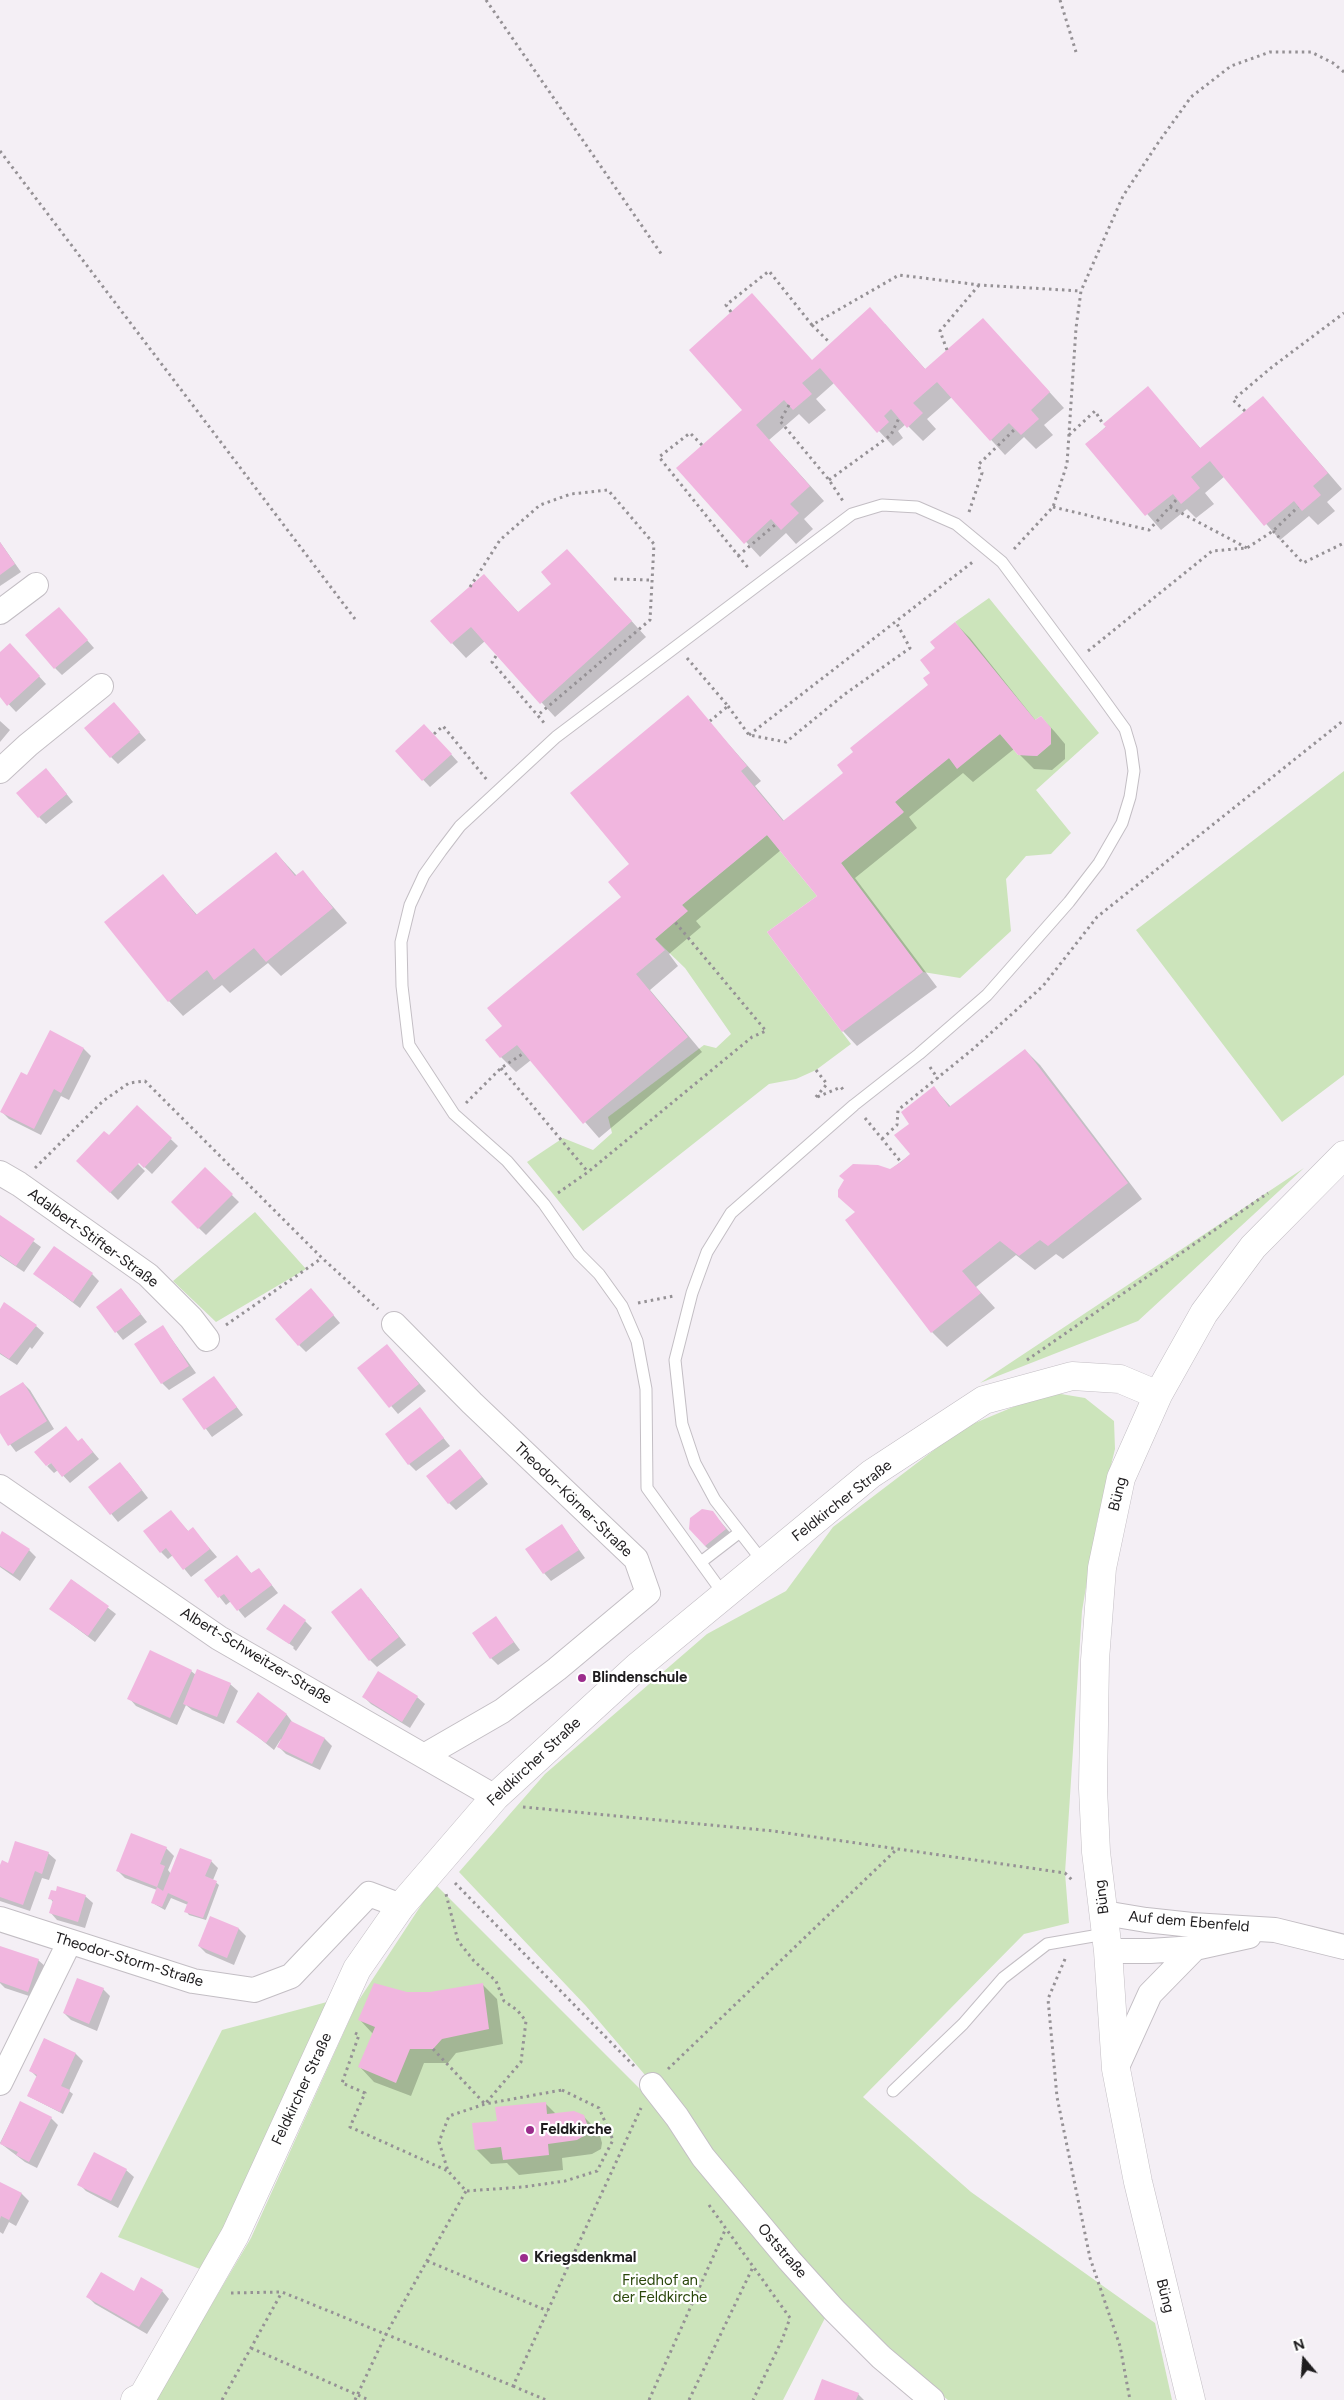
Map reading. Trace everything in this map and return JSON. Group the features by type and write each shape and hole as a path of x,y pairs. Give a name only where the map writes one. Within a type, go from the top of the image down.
{"street":[{"path":"0,612 36,585"},
{"path":"0,771 28,745 101,686"},
{"name":"Büng","path":"1191,2400 1138,2182 1116,2069 1106,1932 1096,1852 1092,1788 1095,1660 1102,1568 1121,1478 1158,1395 1204,1313 1253,1247 1344,1155"},
{"name":"Adalbert-Stifter-Straße","path":"9,1179 148,1275 191,1318 207,1339"},
{"name":"Theodor-Körner-Straße","path":"394,1324 472,1403 636,1559 648,1593 557,1669 502,1711 424,1756"},
{"name":"Feldkircher Straße","path":"135,2400 143,2396 235,2235 357,1969 401,1906 495,1797 637,1667 871,1474 984,1400 1072,1376 1120,1379 1158,1395"},
{"name":"Albert-Schweitzer-Straße","path":"0,1487 219,1638 495,1797"},
{"name":"Theodor-Storm-Straße","path":"0,1919 193,1982 254,1990 291,1976 369,1894 401,1906"},
{"name":"Auf dem Ebenfeld","path":"1106,1932 1146,1920 1275,1930 1344,1948"},
{"name":"Auf dem Ebenfeld","path":"1106,1932 1150,1951 1195,1948 1275,1930"},
{"path":"0,2083 69,1943"},
{"name":"Auf dem Ebenfeld","path":"1116,2069 1150,1994 1195,1948"},
{"name":"Oststraße","path":"652,2085 719,2177 821,2296 881,2358 932,2400"}],"lane":[{"path":"725,1596 647,1488 646,1389 637,1341 622,1306 599,1274 580,1254 544,1204 506,1161 454,1114 410,1045 402,986 401,942 410,905 424,875 460,826 556,737 852,514 882,505 917,507 956,524 1002,562 1125,729 1134,771 1130,797 1122,823 1099,863 1070,902 987,995 919,1054 854,1105 731,1213 707,1252 692,1293 675,1360 682,1424 695,1463 715,1500 764,1563"},
{"path":"701,1562 740,1532"},
{"path":"894,2091 963,2024 1003,1978 1047,1944 1106,1932"}],"path":[{"path":"486,0 662,255"},
{"path":"1060,0 1076,52"},
{"path":"1002,562 1052,506 1067,464 1080,291 1123,196 1192,98 1231,66 1270,52 1311,52 1333,63 1344,72"},
{"path":"0,151 356,619"},
{"path":"731,312 726,306 769,271 812,325 830,343"},
{"path":"812,325 898,275 980,285 1080,291"},
{"path":"947,350 940,331 980,285"},
{"path":"1245,411 1233,400 1272,367 1344,313"},
{"path":"789,405 780,421 829,480 852,514"},
{"path":"1068,435 1095,411 1103,424"},
{"path":"829,480 891,435 898,418"},
{"path":"956,524 970,512 982,473 978,466 1014,429"},
{"path":"702,446 690,433 659,457 760,582"},
{"path":"470,587 500,540 540,505 571,494 608,490 654,544 650,620 538,715"},
{"path":"571,494 589,493"},
{"path":"1052,506 1149,530 1177,499"},
{"path":"1074,662 1212,551 1247,548 1273,530 1298,506"},
{"path":"1170,507 1247,548"},
{"path":"738,556 776,524"},
{"path":"1273,530 1303,563 1344,543"},
{"path":"749,735 987,550"},
{"path":"614,579 652,580"},
{"path":"677,645 728,706 749,735 786,742 845,694 910,648 896,622"},
{"path":"496,656 492,662 556,737"},
{"path":"710,721 728,706"},
{"path":"882,1139 897,1124 898,1110 973,1049 1043,986 1097,917 1344,720"},
{"path":"434,734 443,726 497,792"},
{"path":"544,1204 588,1172 752,1037 766,1031 675,922"},
{"path":"454,1114 501,1068 524,1052"},
{"path":"501,1068 588,1172"},
{"path":"816,1070 827,1084 815,1098 841,1087 900,1162"},
{"path":"9,1179 103,1101 130,1083 145,1081 322,1258 394,1324"},
{"path":"1024,1362 1269,1192"},
{"path":"207,1339 322,1258"},
{"path":"622,1306 692,1293"},
{"path":"495,1797 529,1809 773,1831 1065,1873 1077,1883"},
{"path":"513,2386 652,2085 897,1849"},
{"path":"438,1865 652,2085"},
{"path":"438,1865 458,1941 474,1961 496,1981 504,2001 517,2010 526,2021 521,2062 485,2104"},
{"path":"1076,1938 1048,1999 1057,2097 1090,2258 1120,2346 1130,2400"},
{"path":"332,2022 359,2035 342,2083 365,2093 350,2127 448,2171 466,2191"},
{"path":"433,2049 485,2104"},
{"path":"448,2171 439,2142 449,2116 485,2104 562,2090 599,2108 613,2140 597,2171 565,2181 523,2187 466,2191"},
{"path":"640,2109 646,2117"},
{"path":"355,2400 386,2334 466,2191"},
{"path":"709,2204 790,2318 782,2340 753,2400"},
{"path":"649,2400 726,2228"},
{"path":"427,2261 548,2311"},
{"path":"689,2400 753,2267"},
{"path":"222,2400 282,2292"},
{"path":"228,2293 282,2292 546,2400"},
{"path":"251,2348 369,2400"}],"green space":[{"path":"989,598 1099,733 1036,790 1071,833 1051,854 1026,856 1006,879 1011,931 960,978 923,972 841,863 903,813 895,802 949,758 957,768 1000,734 1018,755 1037,756 1051,744 1051,728 1041,716 1035,720 955,622"},
{"path":"1344,771 1344,1075 1282,1122 1136,930"},
{"path":"767,835 817,896 767,932 851,1044 816,1070 796,1079 769,1084 583,1231 527,1162 563,1138 593,1150 612,1133 608,1117 704,1045 716,1048 731,1034 685,968 655,939 687,911 682,905"},
{"path":"1304,1168 1138,1321 980,1383"},
{"path":"255,1212 306,1269 216,1322 173,1281"},
{"path":"1049,1392 1085,1398 1114,1421 1115,1449 1097,1522 1082,1611 1065,1873 1069,1923 1024,1934 863,2097 971,2192 1155,2323 1172,2400 948,2400 884,2349 834,2296 586,2006 459,1872 545,1774 707,1634 786,1591 833,1527 963,1428"},
{"name":"Friedhof an der Feldkirche","path":"435,1884 640,2089 825,2318 783,2400 155,2400 251,2238 357,2003"},
{"path":"327,2002 205,2271 118,2237 222,2030"}],"building":[{"path":"752,293 812,360 870,307 925,369 983,318 1050,392 1031,410 1039,419 1021,435 1009,423 990,441 937,382 913,403 923,413 907,428 891,409 884,416 889,422 877,433 820,368 802,383 812,394 793,410 784,400 756,425 810,486 790,504 799,513 781,530 771,519 744,544 676,468 742,410 689,350"},
{"path":"1148,386 1200,448 1263,396 1328,473 1313,486 1321,495 1302,511 1294,501 1264,526 1210,461 1191,477 1200,488 1181,504 1173,494 1145,516 1085,444 1106,427 1103,424"},
{"path":"0,542 15,564 0,575"},
{"path":"567,549 632,621 540,704 471,627 451,644 430,621 484,574 518,612 551,584 541,572"},
{"path":"59,607 88,640 54,669 25,635"},
{"path":"955,622 1035,720 1041,716 1051,728 1051,744 1037,756 1018,755 1000,734 957,769 949,758 895,802 904,812 841,863 923,972 842,1032 767,932 817,896 767,835 682,905 688,911 655,939 665,950 636,974 688,1037 583,1124 517,1045 500,1058 485,1040 502,1026 487,1008 621,897 608,882 629,864 570,793 688,695 747,766 741,771 783,821 843,773 837,765 853,752 850,748 928,685 923,678 930,673 920,660 935,648 930,642"},
{"path":"10,643 40,676 7,706 0,697 0,652"},
{"path":"114,702 140,732 110,758 84,728"},
{"path":"424,724 452,754 422,781 395,751"},
{"path":"46,768 67,794 38,818 16,793"},
{"path":"276,852 295,876 303,870 333,908 266,962 254,948 214,980 207,970 168,1002 104,922 163,874 196,915"},
{"path":"50,1030 84,1048 61,1093 54,1089 34,1129 0,1112 21,1072 27,1075"},
{"path":"1025,1049 1128,1183 1048,1246 1040,1240 1019,1256 1000,1241 962,1271 981,1293 931,1333 845,1220 855,1212 838,1197 838,1190 844,1180 839,1176 853,1164 878,1165 890,1169 901,1162 910,1154 894,1135 909,1124 901,1112 934,1086 949,1107"},
{"path":"137,1105 172,1138 144,1168 139,1163 110,1193 76,1161 104,1131 109,1135"},
{"path":"205,1167 233,1194 198,1229 171,1202"},
{"path":"0,1215 35,1239 16,1266 0,1255"},
{"path":"54,1246 93,1273 73,1302 33,1274"},
{"path":"121,1288 141,1314 115,1333 96,1307"},
{"path":"311,1288 334,1315 298,1346 275,1319"},
{"path":"4,1302 37,1325 9,1359 0,1353 0,1309"},
{"path":"163,1325 189,1366 161,1384 134,1344"},
{"path":"387,1344 419,1384 389,1408 357,1368"},
{"path":"214,1376 237,1407 204,1430 182,1399"},
{"path":"23,1382 47,1421 8,1446 0,1433 0,1396"},
{"path":"420,1407 444,1438 408,1465 385,1434"},
{"path":"66,1426 78,1441 82,1438 93,1452 62,1477 51,1463 46,1466 34,1452"},
{"path":"460,1449 482,1477 448,1504 426,1476"},
{"path":"120,1462 142,1490 110,1515 88,1487"},
{"path":"702,1509 713,1511 726,1529 705,1546 689,1529 690,1518"},
{"path":"171,1510 188,1531 193,1527 210,1549 183,1570 166,1548 160,1553 143,1531"},
{"path":"562,1524 579,1550 543,1574 525,1549"},
{"path":"2,1531 30,1549 13,1574 0,1566 0,1535"},
{"path":"237,1555 251,1573 259,1568 272,1585 237,1611 224,1594 218,1598 204,1580"},
{"path":"71,1579 109,1606 88,1636 49,1609"},
{"path":"361,1588 399,1637 369,1661 331,1612"},
{"path":"284,1604 306,1620 289,1644 266,1629"},
{"path":"496,1616 514,1642 490,1659 472,1633"},
{"path":"150,1650 192,1670 170,1718 127,1699"},
{"path":"197,1669 231,1683 217,1717 183,1704"},
{"path":"378,1671 418,1696 402,1722 362,1697"},
{"path":"258,1692 287,1714 266,1743 236,1722"},
{"path":"291,1721 325,1738 312,1764 277,1747"},
{"path":"131,1833 167,1847 160,1864 165,1866 157,1887 116,1871"},
{"path":"15,1841 49,1852 42,1874 35,1871 23,1905 0,1897 0,1865 2,1860 8,1863"},
{"path":"180,1848 212,1860 205,1876 217,1881 203,1918 184,1912 188,1902 168,1893 162,1907 151,1903 157,1887 163,1891"},
{"path":"57,1886 86,1895 78,1922 49,1913 53,1900 48,1899 51,1890 56,1891"},
{"path":"210,1916 239,1928 227,1958 198,1946"},
{"path":"0,1946 39,1959 28,1992 0,1982"},
{"path":"77,1978 104,1988 89,2024 63,2013"},
{"path":"374,1983 407,1992 430,1992 483,1983 489,2029 442,2039 433,2049 410,2049 396,2083 358,2067 375,2027 358,2020"},
{"path":"44,2038 76,2053 61,2086 70,2090 60,2112 27,2096 37,2075 29,2071"},
{"path":"20,2101 52,2117 29,2162 16,2155 18,2152 0,2144"},
{"name":"Feldkirche","path":"546,2102 547,2114 574,2111 584,2115 588,2127 587,2134 577,2140 548,2144 549,2155 503,2160 501,2147 475,2150 472,2123 497,2121 495,2107"},
{"path":"94,2152 127,2169 111,2201 77,2185"},
{"path":"0,2182 22,2193 9,2220 1,2216 0,2219"},
{"path":"101,2272 134,2291 141,2277 163,2290 139,2327 86,2297"},
{"path":"822,2379 859,2393 856,2400 814,2400"}],"place":[{"name":"Blindenschule","path":"582,1678"},
{"name":"Feldkirche","path":"530,2130"},
{"name":"Kriegsdenkmal","path":"524,2258"}]}
